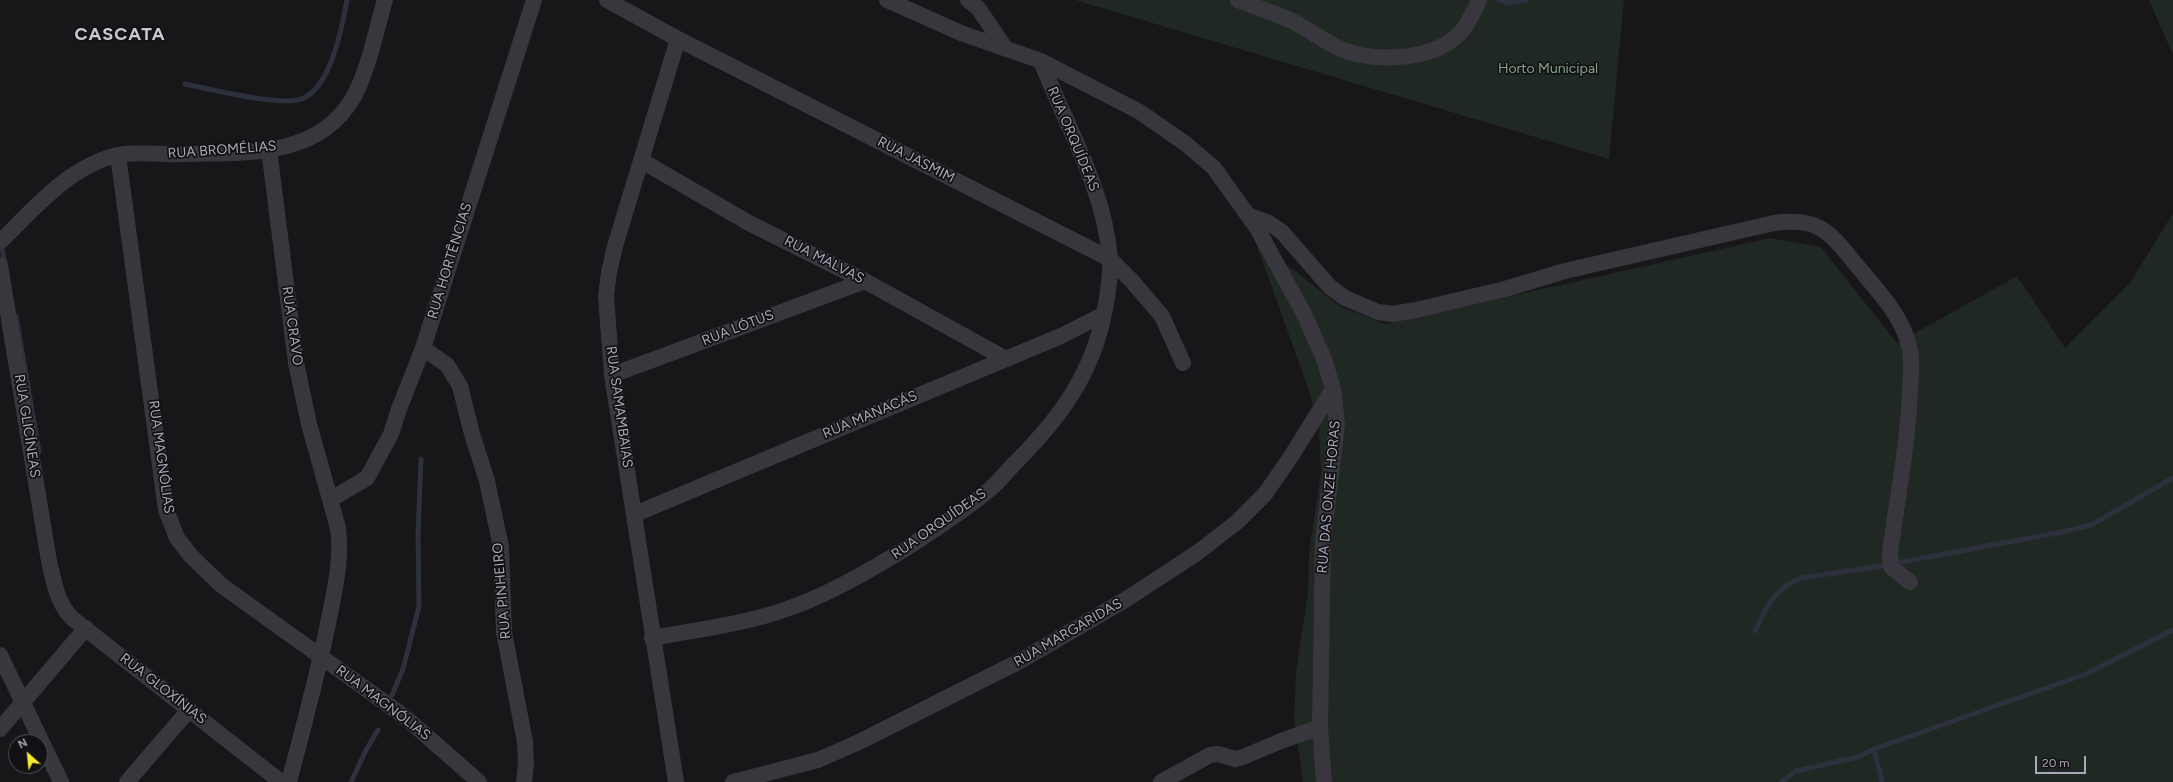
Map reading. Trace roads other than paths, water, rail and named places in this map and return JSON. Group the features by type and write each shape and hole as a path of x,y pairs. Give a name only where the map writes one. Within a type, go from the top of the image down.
{"street":[{"name":"RUA BROMÉLIAS","path":"0,242 56,189 79,171 94,163 118,154 232,152 269,149 299,143 316,136 342,113 353,97 361,79 385,0"},
{"name":"RUA HORTÊNCIAS","path":"331,499 366,478 391,434 399,409 423,348 534,0"},
{"name":"RUA JASMIM","path":"607,0 678,39 1110,258 1162,316 1183,363"},
{"path":"887,0 961,33 1040,61"},
{"path":"968,0 978,8 1006,49"},
{"path":"1238,0 1292,22 1343,50 1376,57 1406,57 1429,52 1450,42 1464,28 1479,0"},
{"name":"RUA SAMAMBAIAS","path":"676,782 652,638 635,514 612,375 606,297 609,272 678,39"},
{"name":"RUA ORQUÍDEAS","path":"652,638 777,613 802,603 871,570 948,522 990,489 1051,425 1072,396 1086,371 1100,337 1110,258 1099,200 1087,165 1058,104 1040,61"},
{"name":"RUA DAS ONZE HORAS","path":"1040,61 1140,112 1186,144 1214,168 1250,216 1304,314 1324,359 1333,389 1337,424 1323,541 1320,727 1324,782"},
{"name":"RUA CRAVO","path":"269,149 296,363 309,424 331,499 340,544 339,570 322,657 289,782"},
{"name":"RUA MAGNÓLIAS","path":"118,154 141,313 166,510 177,538 191,556 221,585 404,717 479,782"},
{"name":"RUA MALVAS","path":"642,161 749,223 865,280 1006,359"},
{"path":"1250,216 1269,223 1282,232 1330,287 1345,298 1378,312 1393,314 1505,289 1565,272 1774,223 1794,220 1808,222 1823,228 1844,250 1891,308 1909,343 1911,371 1909,419 1890,553 1891,567 1910,582"},
{"name":"RUA GLICÍNEAS","path":"0,264 49,561 55,587"},
{"name":"RUA LÓTUS","path":"612,375 865,280"},
{"name":"RUA MANACÁS","path":"635,514 1061,336 1104,314"},
{"name":"RUA PINHEIRO","path":"423,348 447,365 460,386 472,434 487,481 501,547 504,632 525,742 526,764 524,782"},
{"name":"RUA MARGARIDAS","path":"733,782 818,760 859,742 1020,661 1125,600 1197,553 1237,522 1265,494 1290,458 1333,389"},
{"name":"RUA GLOXÍNIAS","path":"55,587 66,612 281,782"},
{"path":"0,729 86,628"},
{"path":"0,655 60,782"},
{"path":"127,782 189,710"},
{"path":"1161,782 1210,755 1218,754 1235,758 1243,757 1320,727"}],"waterway":[{"path":"185,84 246,97 280,101 304,98 313,91 328,69 334,55 347,0"},
{"path":"1499,0 1509,3 1527,0"},
{"path":"2,248 5,265"},
{"path":"16,316 39,452"},
{"path":"392,695 403,669 419,606 418,535 421,459"},
{"path":"1896,563 2062,532 2091,525 2173,478"},
{"path":"1755,631 1772,599 1784,588 1801,578 1881,566"},
{"path":"1781,782 1796,771 1858,757 1874,749 2086,674 2173,630"},
{"path":"351,782 366,750 378,730"},
{"path":"1874,749 1882,782"}],"district":[{"name":"CASCATA","path":"120,35"}],"park label":[{"name":"Horto Municipal","path":"1548,69"}]}
